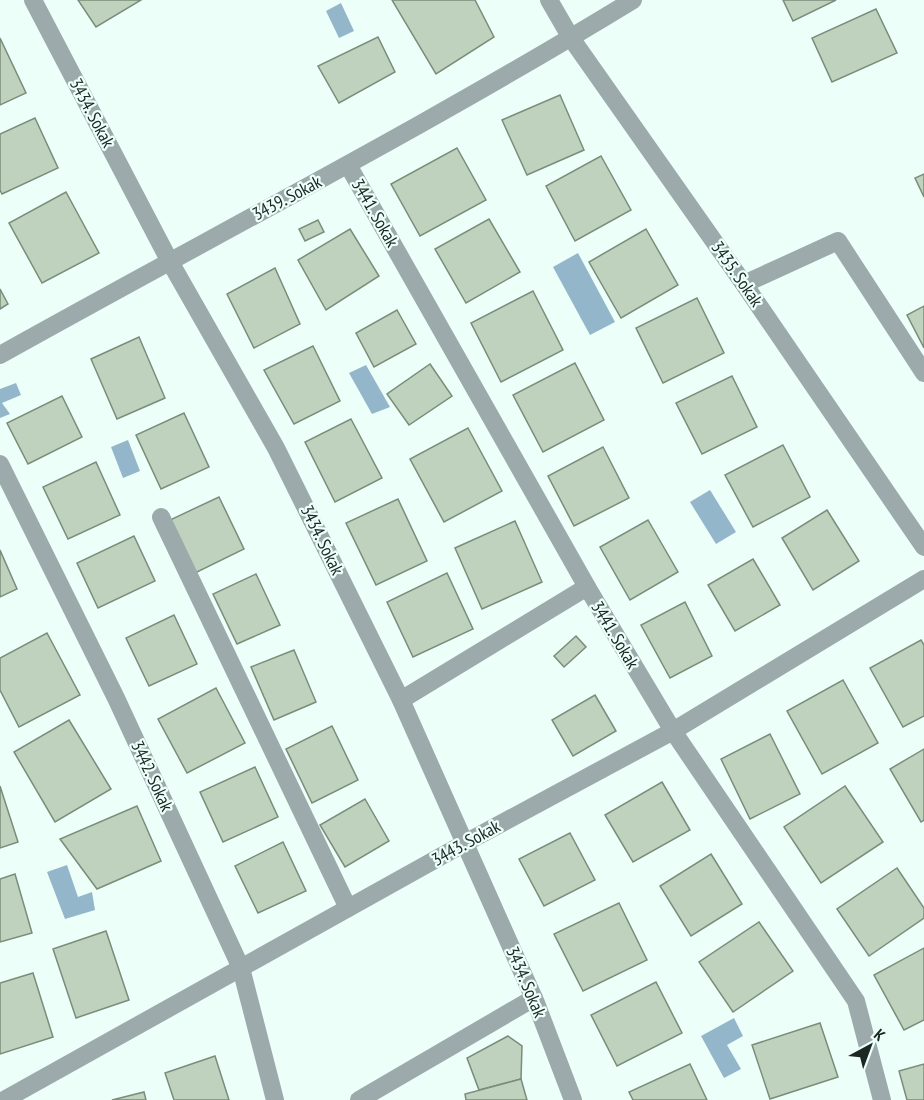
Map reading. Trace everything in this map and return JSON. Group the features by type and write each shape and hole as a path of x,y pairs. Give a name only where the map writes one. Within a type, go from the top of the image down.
{"street":[{"name":"3434. Sokak","path":"33,0 169,260 276,448 401,700 534,998 573,1100"},
{"name":"3435. Sokak","path":"549,0 571,38 744,284 924,547"},
{"name":"3439. Sokak","path":"0,356 169,260 348,165 571,38 633,0"},
{"name":"3441. Sokak","path":"348,165 587,587 673,731 856,1001 882,1100"},
{"path":"744,284 838,241 924,373"},
{"name":"3442. Sokak","path":"0,464 116,698 241,968 275,1100"},
{"path":"161,517 348,908"},
{"name":"3443. Sokak","path":"4,1100 465,843 673,731 924,579"},
{"path":"401,700 587,587"},
{"path":"359,1100 534,998"}],"water":[{"path":"341,3 354,31 339,38 326,11"},
{"path":"578,253 615,322 590,335 553,267"},
{"path":"366,365 390,407 372,414 349,373"},
{"path":"16,383 21,395 2,403 10,414 0,418 0,389"},
{"path":"128,440 140,471 123,478 111,447"},
{"path":"710,490 736,532 716,544 690,502"},
{"path":"67,865 78,897 92,892 95,910 65,919 47,872"},
{"path":"734,1018 743,1036 727,1045 741,1069 724,1078 701,1036"}],"building":[{"path":"78,0 141,0 96,27"},
{"path":"392,0 475,0 494,37 436,74"},
{"path":"783,0 836,0 793,21"},
{"path":"876,9 897,53 832,82 812,38"},
{"path":"378,37 395,72 339,103 318,66"},
{"path":"0,38 26,93 0,105"},
{"path":"560,95 584,150 527,175 502,120"},
{"path":"35,118 58,168 2,194 0,190 0,134"},
{"path":"457,148 486,200 420,236 391,184"},
{"path":"601,156 631,210 575,241 546,186"},
{"path":"924,174 924,197 915,178"},
{"path":"66,192 99,253 42,283 9,223"},
{"path":"489,219 520,272 466,303 435,249"},
{"path":"318,220 324,232 305,241 299,229"},
{"path":"350,229 379,276 326,310 298,260"},
{"path":"646,229 678,285 621,318 589,262"},
{"path":"275,268 300,324 254,348 227,294"},
{"path":"0,289 8,304 0,309"},
{"path":"533,291 563,350 501,382 471,323"},
{"path":"697,298 724,353 663,383 636,328"},
{"path":"924,306 924,348 907,315"},
{"path":"397,310 416,344 374,367 356,333"},
{"path":"139,337 165,398 117,419 91,359"},
{"path":"313,346 340,401 294,424 264,370"},
{"path":"575,363 604,420 543,452 513,395"},
{"path":"430,364 452,396 409,425 387,394"},
{"path":"732,376 757,427 702,454 676,403"},
{"path":"62,396 82,437 28,464 7,423"},
{"path":"184,413 209,467 161,489 136,435"},
{"path":"351,419 382,478 335,502 305,442"},
{"path":"468,428 502,491 444,522 410,459"},
{"path":"783,445 810,497 753,527 725,475"},
{"path":"603,447 629,498 574,526 548,476"},
{"path":"96,462 120,515 68,539 43,487"},
{"path":"219,497 244,549 195,573 170,520"},
{"path":"398,499 427,561 376,585 346,523"},
{"path":"827,510 859,561 813,590 782,538"},
{"path":"648,520 678,572 630,600 600,547"},
{"path":"515,521 542,582 482,609 455,548"},
{"path":"134,536 155,581 98,608 77,563"},
{"path":"0,550 17,589 0,597"},
{"path":"753,559 780,605 735,631 708,585"},
{"path":"447,573 473,629 413,657 387,602"},
{"path":"256,574 280,625 237,644 213,594"},
{"path":"685,602 712,656 670,678 641,625"},
{"path":"174,615 197,664 149,686 126,638"},
{"path":"47,633 80,695 19,727 0,690 0,658"},
{"path":"576,636 586,647 564,667 554,656"},
{"path":"921,640 924,645 924,716 903,727 870,668"},
{"path":"294,650 316,702 274,720 251,667"},
{"path":"843,680 878,743 822,774 787,711"},
{"path":"216,688 245,743 187,773 158,719"},
{"path":"595,695 616,731 573,756 552,720"},
{"path":"69,720 111,789 55,822 14,752"},
{"path":"332,726 358,780 312,803 286,749"},
{"path":"770,734 800,794 750,819 721,759"},
{"path":"924,749 924,820 921,822 890,769"},
{"path":"255,767 278,817 223,842 200,792"},
{"path":"662,782 690,830 633,862 605,815"},
{"path":"0,786 18,842 0,848"},
{"path":"845,786 883,842 821,883 784,827"},
{"path":"365,799 389,841 345,867 320,825"},
{"path":"137,806 161,861 97,889 60,839"},
{"path":"570,833 595,880 544,906 519,859"},
{"path":"283,842 306,891 258,913 235,866"},
{"path":"711,854 742,904 691,936 660,886"},
{"path":"897,868 924,908 924,918 869,956 837,909"},
{"path":"15,874 32,933 0,942 0,879"},
{"path":"619,903 647,960 583,991 554,934"},
{"path":"759,922 793,971 733,1012 699,962"},
{"path":"106,931 129,1000 76,1018 53,949"},
{"path":"924,948 924,1020 904,1030 874,975"},
{"path":"33,973 53,1037 0,1054 0,983"},
{"path":"656,982 682,1033 617,1066 591,1015"},
{"path":"820,1023 838,1077 770,1099 752,1045"},
{"path":"508,1036 522,1046 521,1079 479,1090 467,1058"},
{"path":"215,1056 229,1100 174,1100 165,1073"},
{"path":"690,1064 707,1100 633,1100 629,1092"},
{"path":"924,1064 924,1100 907,1100 899,1071"},
{"path":"521,1079 527,1100 466,1100 465,1094"},
{"path":"144,1092 146,1100 112,1100"}]}
